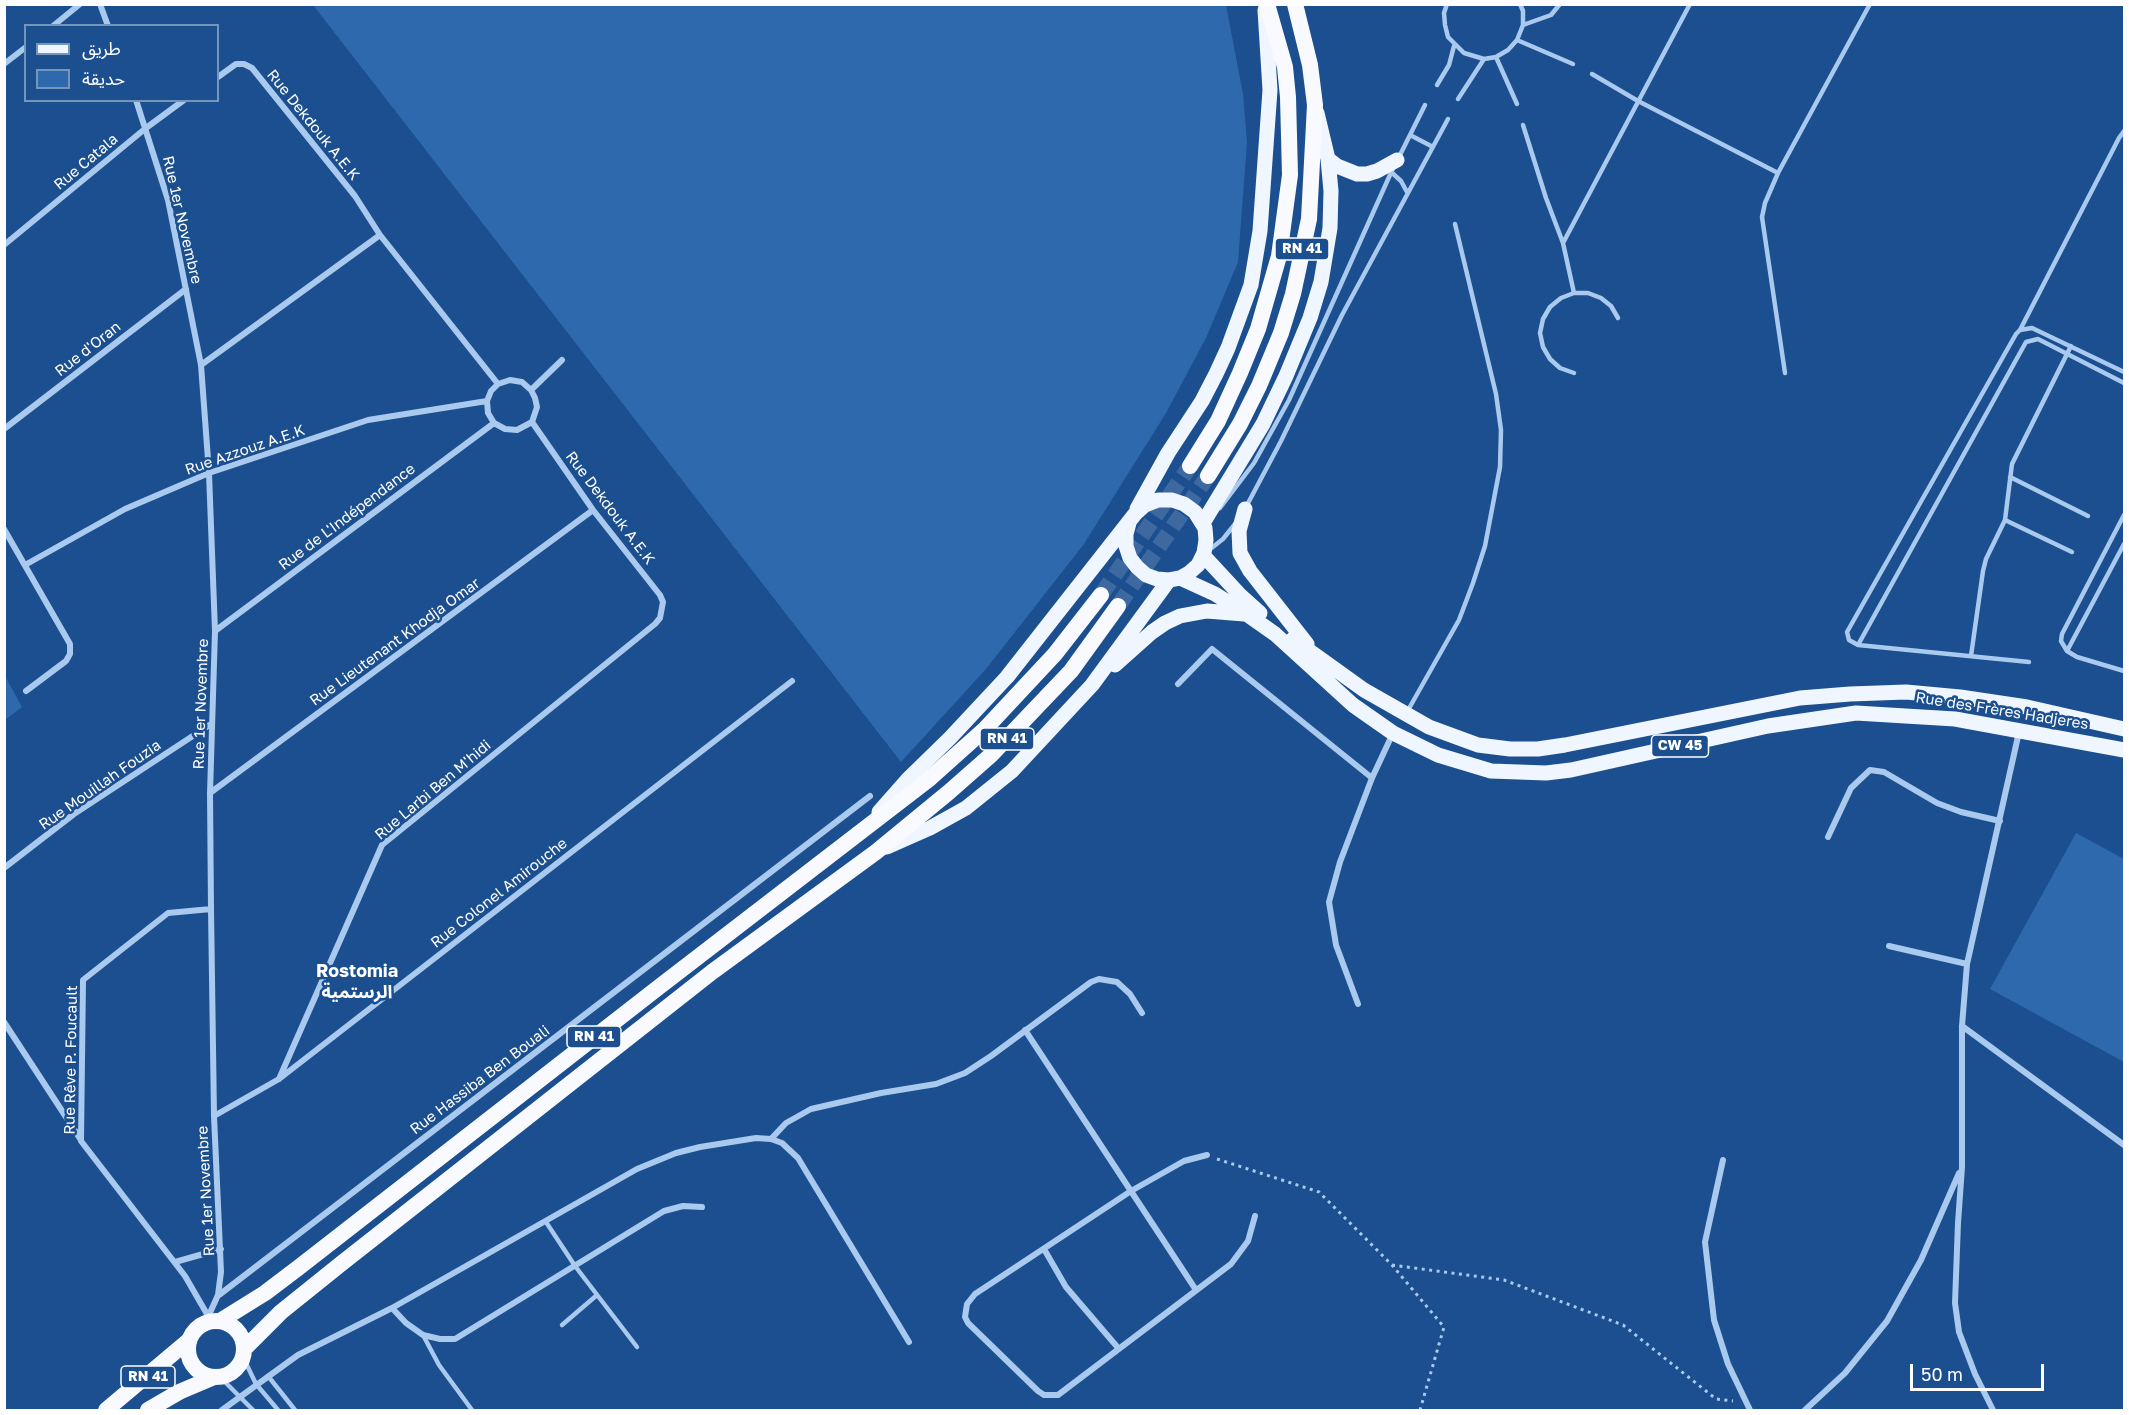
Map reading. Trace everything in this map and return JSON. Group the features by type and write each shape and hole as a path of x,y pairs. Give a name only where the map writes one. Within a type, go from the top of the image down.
{"highway":[{"name":"RN 41","path":"1190,466 1218,421 1240,373 1258,329 1279,256 1290,176 1288,97 1285,67 1265,4"},
{"name":"RN 41","path":"1208,476 1240,424 1281,333 1293,294 1309,219 1315,105 1310,65 1295,4"},
{"name":"RN 41","path":"213,1319 265,1293 928,780 985,729 1055,654 1101,595"},
{"name":"RN 41","path":"244,1353 281,1312 342,1263 712,972 876,852 949,792 991,755 1071,671 1118,606"},
{"path":"213,1319 227,1323 239,1334 244,1353 234,1371 216,1378 204,1375 192,1365 188,1358 188,1341 197,1328 213,1319"},
{"name":"RN 41","path":"106,1410 188,1341"},
{"name":"RN 41","path":"148,1410 179,1392 216,1378"}],"main road":[{"path":"865,827 1007,676 1132,518 1145,505 1158,500 1172,500 1196,512 1204,526 1206,540 1204,554 1190,573 1174,579 1157,579 1137,567 1130,558 1126,546 1126,534 1132,518 1168,453 1202,401 1216,374 1251,285 1260,231 1270,90 1265,4"},
{"path":"1204,526 1263,424 1310,318 1321,282 1330,228 1331,191 1328,159 1315,105"},
{"path":"1328,159 1337,166 1356,174 1367,174 1391,167"},
{"path":"1245,509 1239,531 1240,553 1250,571 1316,656"},
{"path":"1204,554 1246,601 1364,690 1406,715 1478,745 1510,749 1565,745 1800,698 1850,693 1906,692 1960,697 2014,705 2124,729"},
{"path":"876,852 930,828 966,808 1012,771 1092,685 1174,579"},
{"name":"Rue des Frères Hadjeres","path":"1174,579 1215,594 1248,615 1275,634 1353,705 1393,733 1438,755 1491,771 1546,774 1768,726 1856,713 1955,719 2037,732 2124,750"},
{"path":"1092,685 1165,622 1180,616 1207,611 1248,615"},
{"path":"2014,705 2009,717 2015,729"},
{"path":"2037,732 2042,721 2039,710"}],"street":[{"path":"55,24 80,4"},
{"path":"100,4 107,24"},
{"path":"4,64 24,49"},
{"name":"Rue Dekdouk A.E.K","path":"219,76 236,64 244,64 252,68 355,196 380,235 498,384"},
{"name":"Rue 1er Novembre","path":"137,102 168,200 201,365 209,473 215,631 210,793 214,1116 221,1249 221,1272 213,1319"},
{"name":"Rue Catala","path":"4,244 181,102"},
{"path":"201,365 380,235"},
{"name":"Rue d'Oran","path":"4,429 186,289"},
{"path":"531,390 562,360"},
{"path":"510,380 522,382 531,390 536,398 537,407 532,422 517,430 505,429 494,423 488,413 487,401 491,391 498,384 510,380"},
{"name":"Rue Azzouz A.E.K","path":"25,565 125,509 209,473 368,420 487,401"},
{"name":"Rue Dekdouk A.E.K","path":"532,422 593,510 660,595 663,610"},
{"name":"Rue de L'Indépendance","path":"215,631 494,423"},
{"name":"Rue Lieutenant Khodja Omar","path":"210,793 593,510"},
{"path":"4,529 70,644 70,654 66,661 26,691"},
{"name":"Rue Larbi Ben M'hidi","path":"279,1079 382,845 655,624 663,610"},
{"path":"1178,684 1212,649 1372,778"},
{"name":"Rue Colonel Amirouche","path":"214,1116 279,1079 792,681"},
{"name":"Rue Mouillah Fouzia","path":"4,868 74,814 211,724"},
{"path":"1993,1410 1975,1374 1959,1332 1955,1303 1962,1167 1962,1026 1967,964 2000,821 2015,729"},
{"path":"1358,1004 1336,945 1329,902 1340,862 1372,778 1393,733"},
{"path":"1828,837 1851,788 1870,770 1884,772 1937,803 1961,812 2000,821"},
{"name":"Rue Hassiba Ben Bouali","path":"218,1295 870,796"},
{"name":"Rue Rêve P. Foucault","path":"211,909 168,913 83,980 81,1141 175,1262 213,1319"},
{"path":"1889,946 1967,964"},
{"path":"771,1139 786,1123 811,1109 881,1093 929,1086 951,1079 979,1065 1083,986 1099,979 1117,982 1124,987 1142,1013"},
{"path":"4,1022 81,1141"},
{"path":"1962,1026 2124,1145"},
{"path":"1025,1030 1196,1290"},
{"path":"222,1410 303,1352 392,1308 637,1169 666,1157 724,1142 756,1137 771,1139 791,1149 798,1158 909,1342"},
{"path":"1207,1155 1184,1161 1131,1191 970,1298 965,1310 968,1323 1038,1391 1051,1397 1064,1391 1231,1264 1248,1241 1255,1216"},
{"path":"1723,1160 1705,1242 1714,1320 1728,1364 1750,1410"},
{"path":"1805,1410 1845,1373 1887,1321 1921,1260 1962,1167"},
{"path":"392,1308 406,1323 423,1335 440,1340 455,1339 664,1212 683,1206 702,1208"},
{"path":"175,1262 221,1249"},
{"path":"1044,1249 1071,1294 1119,1349"}],"lane":[{"path":"1447,4 1444,13 1445,25 1448,37 1454,46 1464,54 1484,59 1496,57 1508,50 1517,40 1523,25 1523,11 1520,4"},
{"path":"1523,25 1551,15 1560,4"},
{"path":"1563,243 1690,4"},
{"path":"1785,373 1762,217 1765,203 1778,173 1870,4"},
{"path":"1517,40 1573,64"},
{"path":"1437,85 1449,65 1454,46"},
{"path":"1496,57 1516,104"},
{"path":"1458,99 1484,59"},
{"path":"1592,74 1638,101 1778,173"},
{"path":"1204,526 1247,473 1270,437 1307,362 1391,167 1425,105"},
{"path":"1204,554 1223,539 1245,509 1281,441 1330,338 1448,119"},
{"path":"1523,125 1563,243 1574,293"},
{"path":"2029,662 1858,645 1849,640 1847,632 2020,330 2124,131"},
{"path":"1410,135 1433,147"},
{"path":"1391,167 1407,192"},
{"path":"1406,715 1459,620 1485,546 1500,467 1501,430 1496,394 1455,224"},
{"path":"1574,373 1560,368 1550,359 1543,347 1540,333 1543,319 1550,307 1561,298 1574,293 1588,293 1611,306 1618,318"},
{"path":"2020,330 2032,328 2124,372"},
{"path":"1858,645 2023,345 2032,339 2038,339 2124,382"},
{"path":"1971,656 1983,571 1986,559 2005,520 2010,477 2017,452 2072,346"},
{"path":"2010,477 2088,516"},
{"path":"2124,515 2062,634 2062,646 2077,657 2124,671"},
{"path":"2005,520 2072,552"},
{"path":"2067,651 2124,544"},
{"path":"546,1222 575,1266 636,1347"},
{"path":"562,1325 597,1295"},
{"path":"423,1335 439,1365 472,1410"},
{"path":"244,1353 256,1384 278,1410"},
{"path":"268,1376 295,1410"},
{"path":"216,1378 240,1396 253,1410"}],"path":[{"path":"1207,1155 1319,1192 1392,1264 1444,1327 1420,1410"},
{"path":"1392,1264 1504,1280 1623,1325 1716,1399 1746,1403"}],"green space":[{"path":"313,5 1226,5 1243,94 1247,142 1238,262 1206,338 1166,413 1084,544 986,669 901,762"},
{"path":"5,676 22,707 4,720"},
{"path":"2076,833 2124,859 2124,1062 1990,989"}],"tunnel":[{"path":"1101,595 1190,466"},
{"path":"1118,606 1208,476"}],"district":[{"name":"Rostomia الرستمية","path":"357,981"}]}
